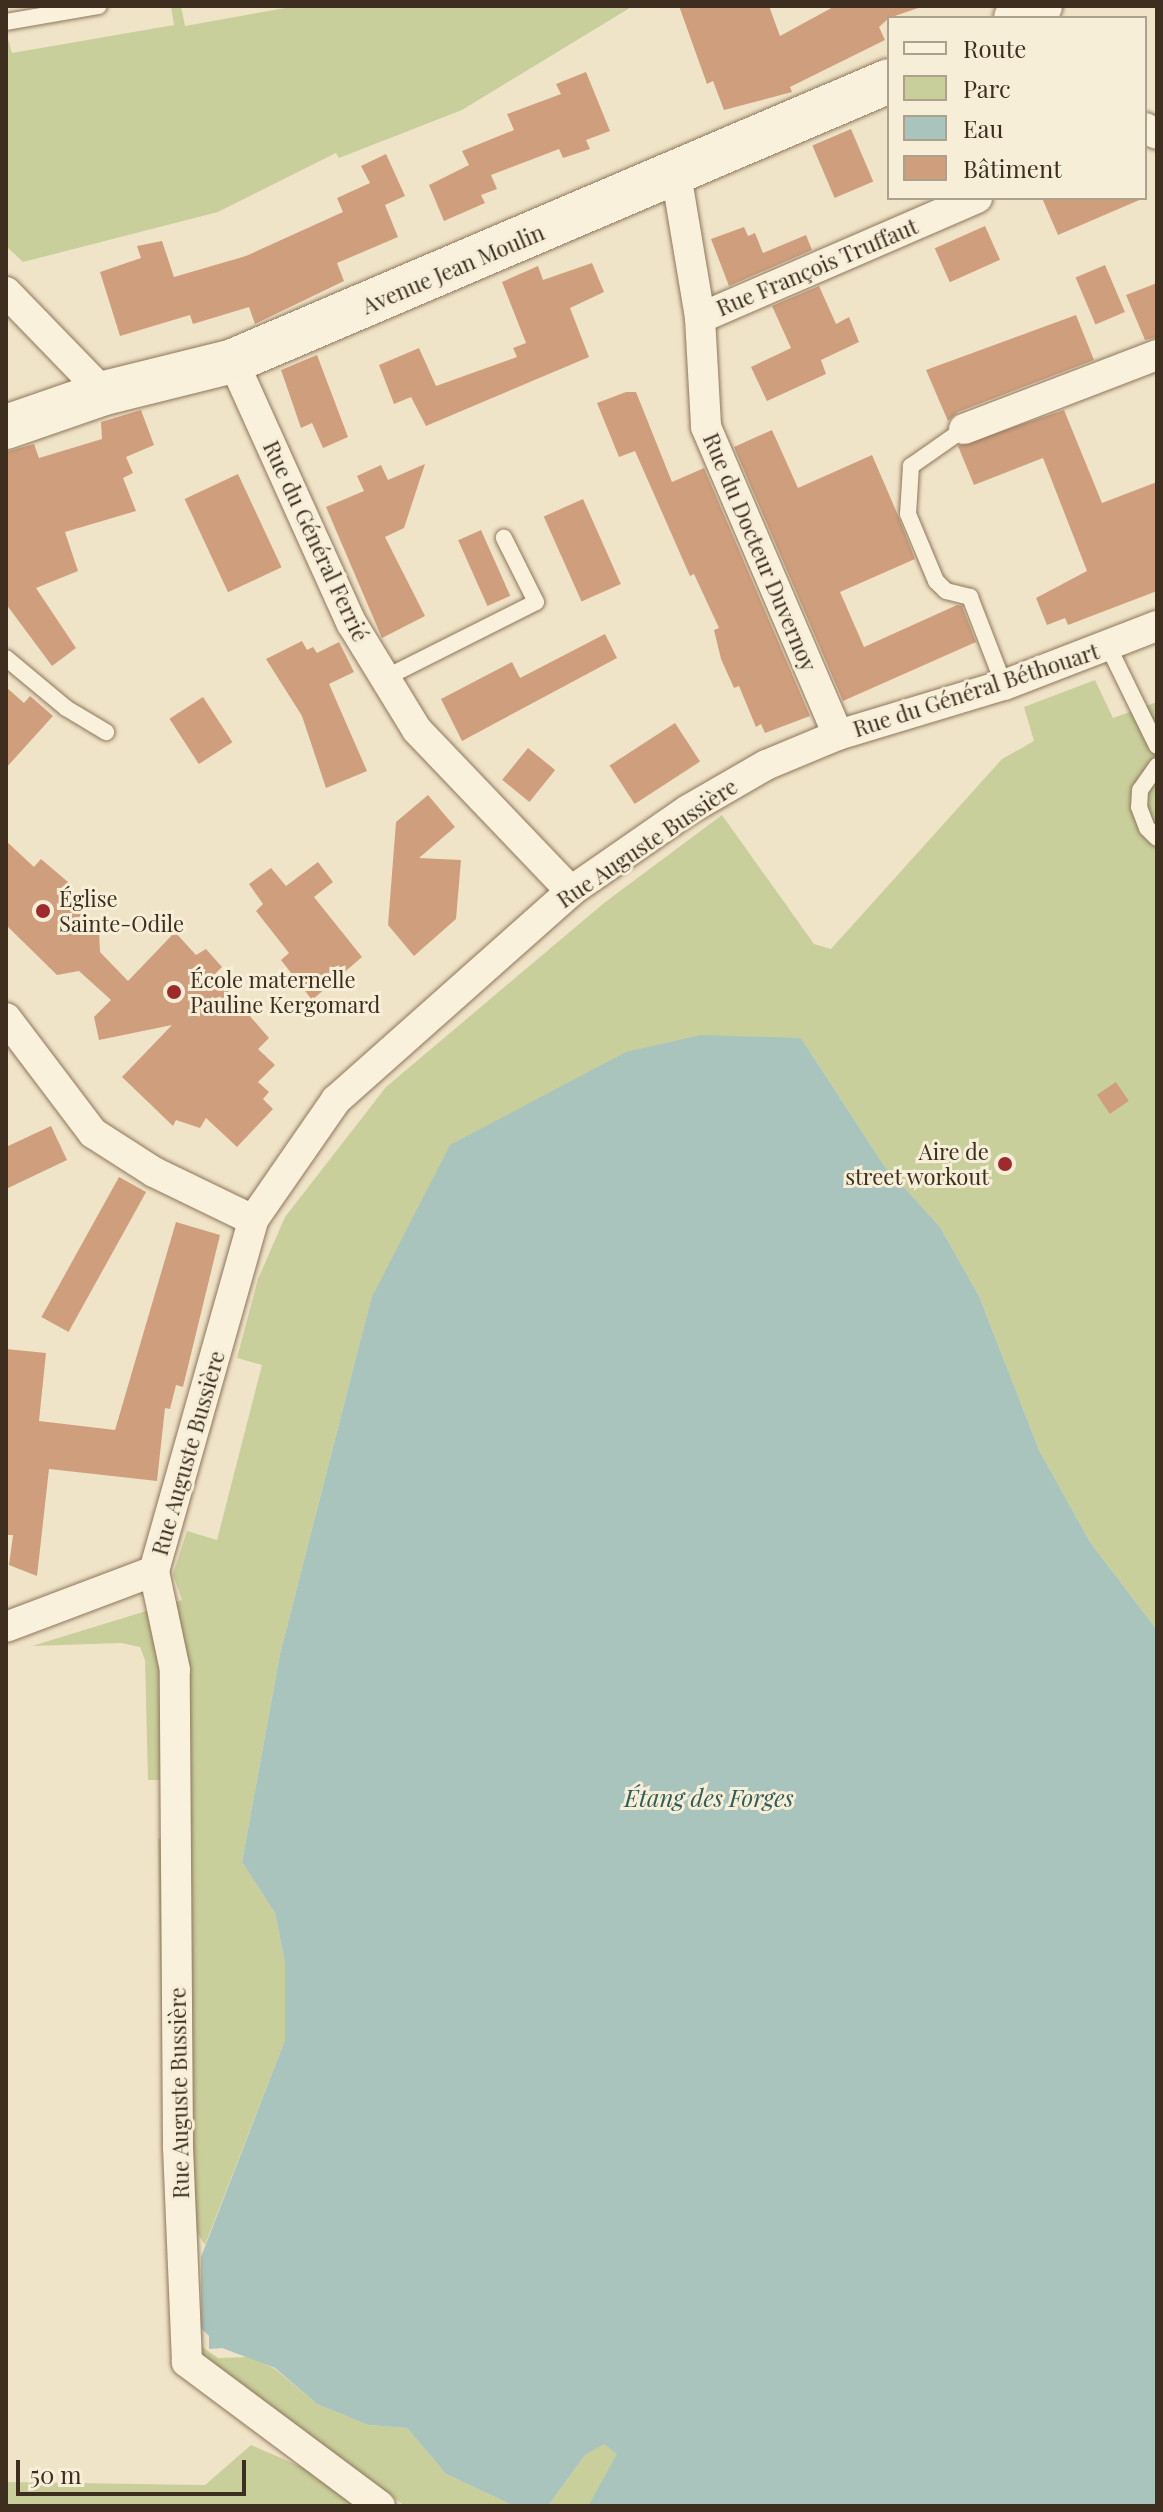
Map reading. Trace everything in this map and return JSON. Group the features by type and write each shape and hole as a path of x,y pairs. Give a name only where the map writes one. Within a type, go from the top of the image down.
{"main road":[{"path":"1020,16 1040,6"},
{"name":"Avenue Jean Moulin","path":"6,427 104,393 233,361 887,82"}],"street":[{"name":"Rue du Docteur Duvernoy","path":"676,174 700,318 706,427 838,735"},
{"name":"Rue François Truffaut","path":"700,318 972,200"},
{"path":"6,292 104,393"},
{"path":"964,429 1157,355"},
{"name":"Rue du Général Ferrié","path":"233,361 352,624 417,730 571,891"},
{"name":"Rue du Général Béthouart","path":"838,735 1004,685 1157,626"},
{"name":"Rue Auguste Bussière","path":"380,2506 187,2362 178,2147 175,1670 154,1571 253,1220 336,1100 571,891 718,792 838,735"},
{"path":"6,1018 93,1133 154,1172 253,1220"},
{"path":"6,1627 154,1571"}],"lane":[{"path":"6,22 99,6"},
{"path":"964,429 911,466 908,514 936,581 946,591 970,597 1004,685"},
{"path":"385,678 536,602 504,538"},
{"path":"1108,646 1157,746"},
{"path":"6,658 66,708 106,732"},
{"path":"1157,766 1140,790 1139,807 1147,828 1157,838"}],"green space":[{"path":"171,6 181,6 185,26 296,6 633,6 462,110 339,158 336,153 218,212 23,262 6,246 6,32 12,53 174,25"},
{"path":"1095,680 1113,718 1157,702 1157,1630 1090,1542 1039,1450 979,1296 940,1227 883,1164 801,1038 371,1299 280,1654 242,1862 275,1913 285,1963 285,2040 205,2245 164,2181 158,1839 166,1839 164,1780 148,1780 145,1660 140,1647 121,1643 32,1646 182,1600 173,1574 187,1531 217,1540 262,1365 237,1358 258,1279 285,1217 386,1087 604,903 722,815 814,944 831,949 1002,759 1034,741 1024,707"},
{"path":"198,2344 218,2358 249,2357 275,2369 317,2404 368,2425 407,2428 446,2474 514,2506 405,2506 195,2351"},
{"path":"604,2443 618,2454 588,2506 548,2506 585,2455"},
{"path":"251,2445 306,2469 355,2506 6,2506 6,2482 205,2485"}],"water":[{"name":"Étang des Forges","path":"701,1035 801,1038 883,1164 940,1227 979,1296 1039,1450 1090,1542 1157,1630 1157,2506 588,2506 617,2454 604,2444 585,2455 548,2506 514,2506 446,2474 407,2428 368,2425 317,2404 275,2368 222,2348 209,2349 209,2336 201,2328 201,2257 285,2040 285,1963 275,1913 242,1862 280,1654 371,1299 450,1145 626,1052"}],"building":[{"path":"679,6 769,6 780,36 835,6 924,6 887,16 879,27 885,40 790,87 792,92 724,110 713,81 707,84"},
{"path":"586,72 610,131 586,140 590,149 563,158 559,149 491,175 497,189 481,195 485,203 444,221 429,185 469,165 462,151 514,130 507,114 561,94 556,84"},
{"path":"851,129 873,181 835,198 812,145"},
{"path":"386,154 405,196 385,205 398,237 337,263 344,281 255,324 249,307 193,324 190,315 120,336 100,272 141,258 137,246 162,241 174,277 246,256 343,212 337,198 370,183 361,166"},
{"path":"1043,200 1139,200 1058,235"},
{"path":"985,226 1000,260 950,282 935,248"},
{"path":"744,227 748,236 755,233 763,253 806,235 812,250 729,286 711,239"},
{"path":"592,263 604,292 570,308 589,357 426,426 411,397 394,404 379,365 419,348 436,386 517,357 513,348 526,343 502,282 538,266 543,280"},
{"path":"1105,265 1125,312 1095,324 1076,278"},
{"path":"1157,283 1157,337 1145,340 1126,295"},
{"path":"819,286 836,324 849,317 859,342 821,360 826,374 767,401 751,367 791,348 772,306"},
{"path":"1076,315 1094,360 958,412 948,421 926,370"},
{"path":"317,355 348,437 323,448 312,423 301,428 281,370"},
{"path":"626,392 636,392 672,482 704,468 810,716 765,733 761,724 756,727 739,686 734,688 721,659 714,630 719,628 694,574 690,576 635,451 619,457 597,403"},
{"path":"141,410 154,445 126,457 133,473 123,478 136,511 65,532 78,571 36,588 76,648 52,666 6,604 6,452 34,444 39,458 102,439 101,422"},
{"path":"1064,410 1102,503 1157,482 1157,591 1068,625 1065,618 1047,625 1036,598 1087,571 1043,458 974,485 958,446"},
{"path":"772,430 798,488 872,455 897,513 915,559 840,592 864,647 957,605 962,606 976,642 843,701 734,447"},
{"path":"425,464 404,528 385,537 425,616 382,638 326,507 364,491 357,476 381,465 388,480"},
{"path":"238,474 282,567 228,592 185,499"},
{"path":"583,499 621,584 582,601 544,516"},
{"path":"481,530 510,596 487,606 458,540"},
{"path":"605,634 617,658 462,741 441,699 512,662 520,678"},
{"path":"302,641 307,650 313,647 317,653 339,642 354,672 329,684 367,771 326,788 302,716 266,659"},
{"path":"6,687 24,703 30,696 53,716 6,768"},
{"path":"203,697 232,742 199,764 169,719"},
{"path":"675,723 700,762 635,804 610,765"},
{"path":"528,748 555,770 529,802 502,780"},
{"path":"428,795 455,827 419,858 461,860 456,919 414,956 388,925 396,822"},
{"name":"École maternelle Pauline Kergomard","path":"6,841 34,867 41,859 68,882 59,892 99,929 100,952 128,981 175,932 196,955 206,949 222,967 214,975 269,1038 258,1049 275,1065 258,1082 269,1092 263,1099 273,1109 237,1147 206,1118 200,1128 176,1120 173,1126 122,1077 172,1025 99,1040 94,1017 111,1000 79,971 57,975 6,925"},
{"path":"318,862 333,882 314,897 362,957 312,1000 281,960 289,953 256,911 263,904 249,884 271,868 286,886"},
{"path":"1116,1082 1129,1101 1110,1114 1097,1095"},
{"path":"51,1126 67,1160 6,1189 6,1147"},
{"path":"119,1177 146,1192 69,1332 41,1317"},
{"path":"176,1222 220,1235 183,1387 176,1385 170,1409 165,1408 157,1481 49,1469 37,1576 9,1565 13,1535 6,1535 6,1349 46,1353 39,1421 115,1430"}],"place":[{"name":"Église Sainte-Odile","path":"43,911"},
{"name":"École maternelle Pauline Kergomard","path":"174,992"},
{"name":"Aire de street workout","path":"1005,1164"}]}
